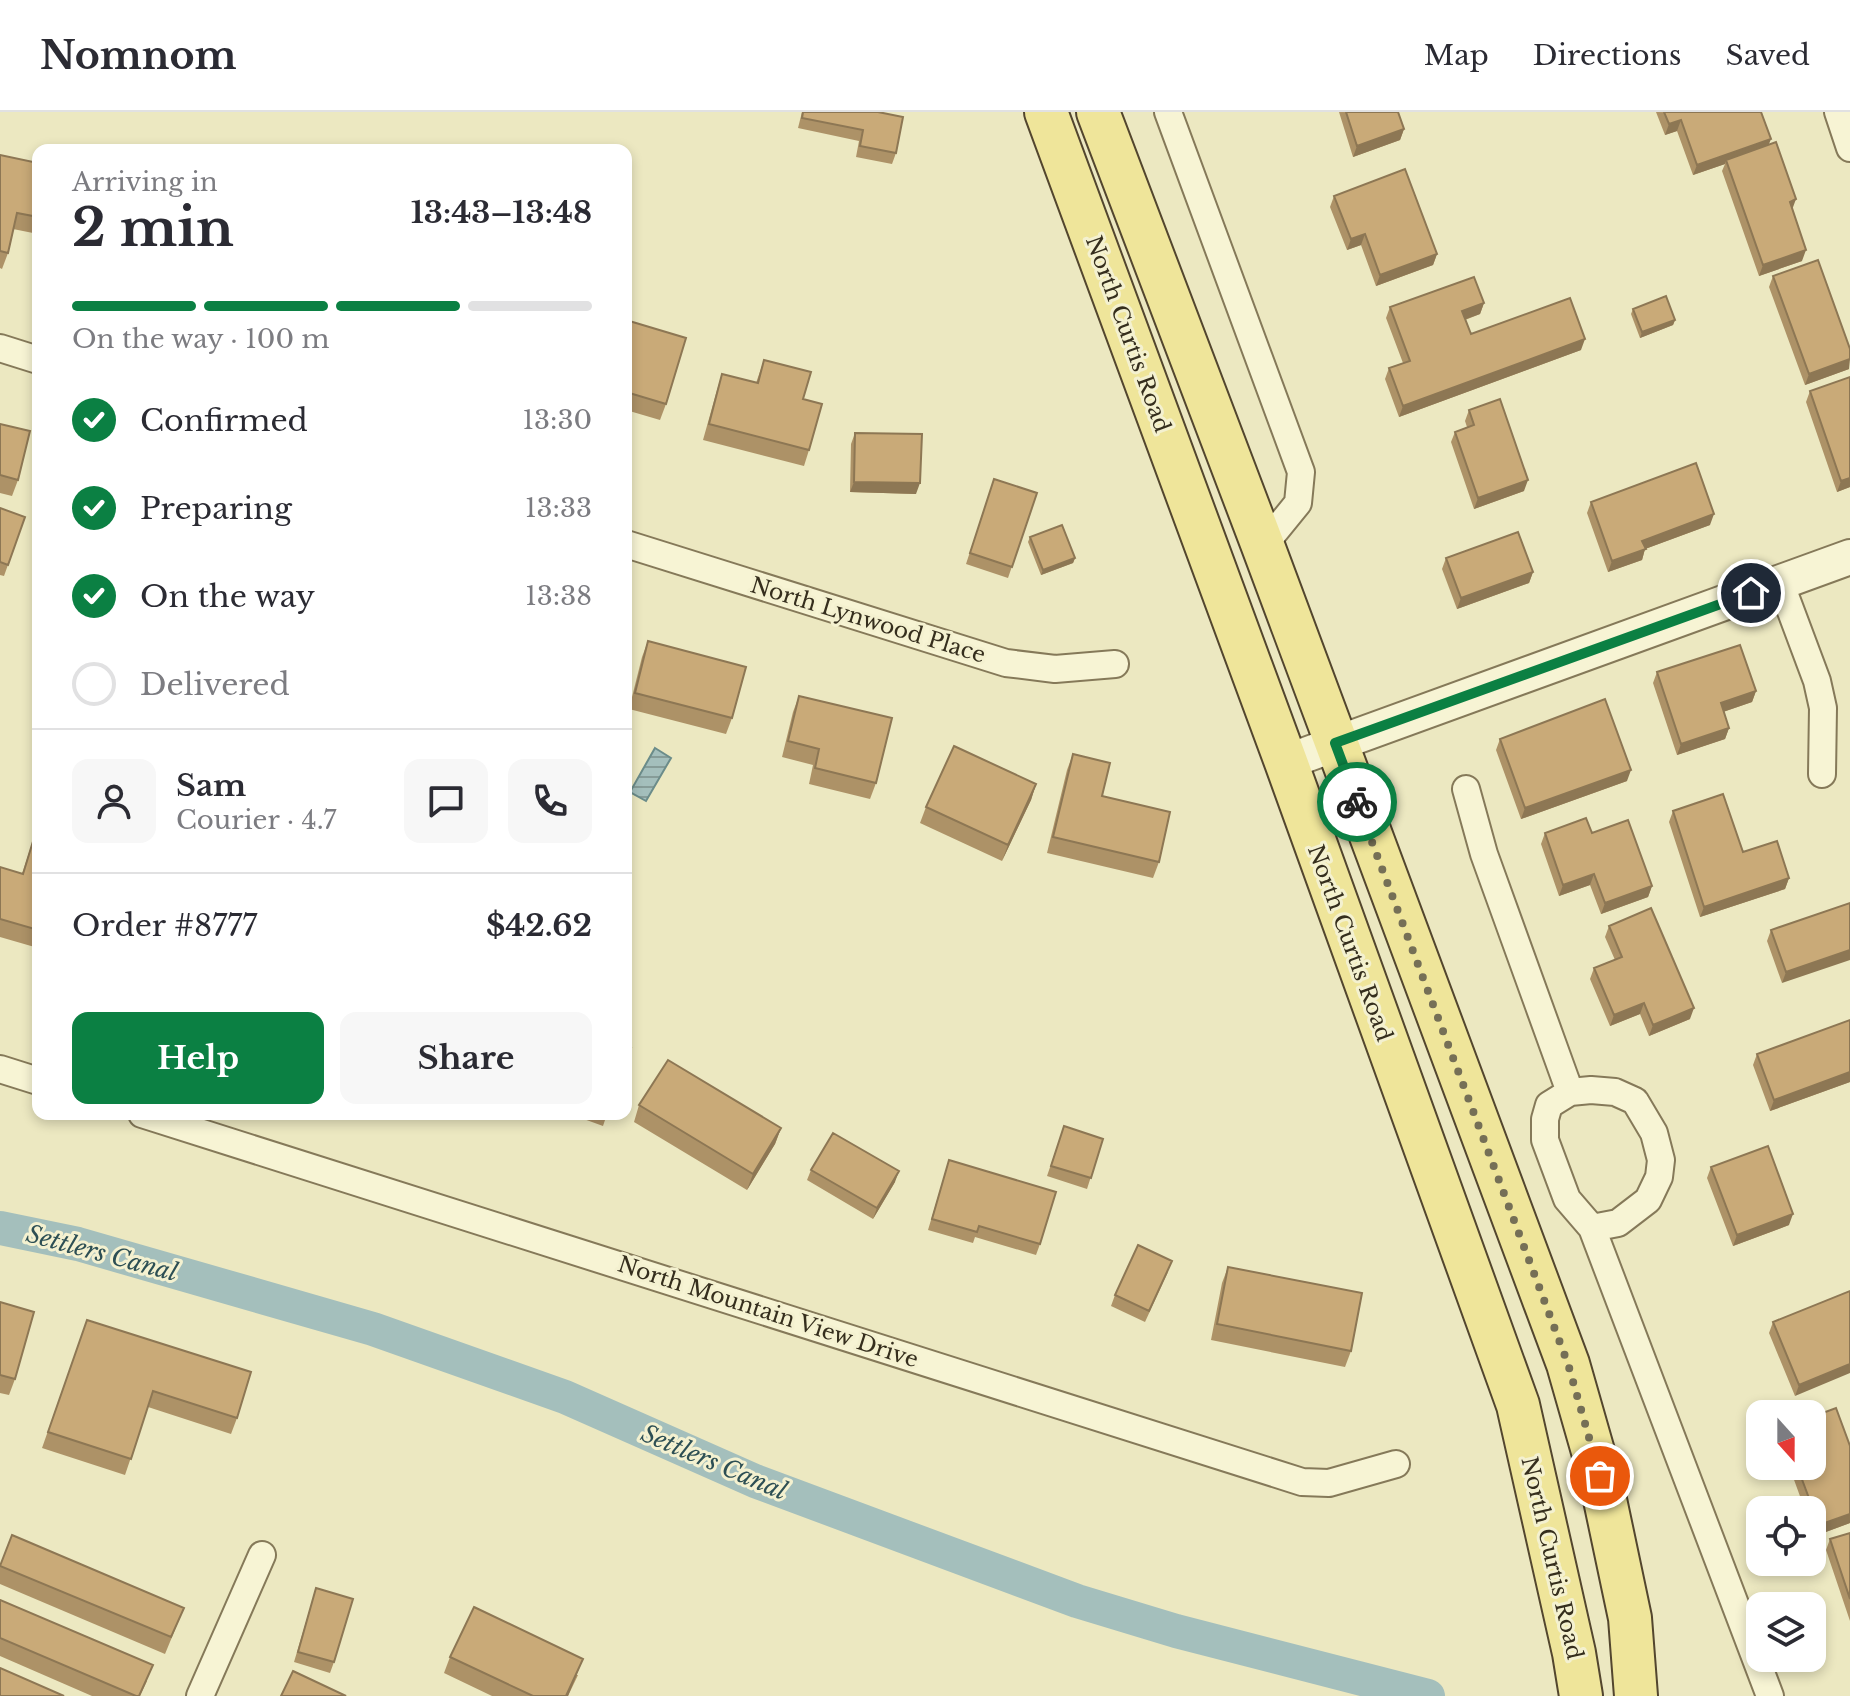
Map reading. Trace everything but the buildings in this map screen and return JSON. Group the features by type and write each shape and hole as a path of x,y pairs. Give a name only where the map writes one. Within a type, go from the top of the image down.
{"main road":[{"name":"North Curtis Road","path":"1046,112 1286,762 1518,1405 1581,1696"},
{"path":"1098,112 1568,1364 1600,1476 1630,1618 1636,1696"}],"street":[{"path":"1168,112 1301,472 1298,503 1263,546"},
{"path":"1838,112 1850,148"},
{"path":"0,348 32,358"},
{"name":"North Lynwood Place","path":"632,546 1006,663 1055,669 1115,664"},
{"path":"1286,762 1850,557"},
{"path":"1780,582 1817,681 1823,708 1822,774"},
{"path":"1466,789 1484,854 1570,1092"},
{"path":"0,1069 32,1079"},
{"path":"1592,1228 1618,1223 1648,1200 1659,1177 1661,1160 1654,1133 1635,1101 1615,1092 1591,1090 1570,1092 1549,1105 1545,1140 1567,1199 1592,1228 1770,1696"},
{"name":"North Mountain View Drive","path":"161,1120 1302,1482 1329,1483 1396,1464"},
{"path":"200,1696 262,1555"}],"water":[{"path":"655,748 671,758 646,801 632,793"}],"waterway":[{"name":"Settlers Canal","path":"0,1228 78,1244 373,1329 565,1397 755,1481 1077,1601 1176,1631 1428,1696"}],"way so far":[{"path":"1357,802 1568,1364 1600,1476"}],"route":[{"path":"1357,802 1335,743 1751,593"}]}
